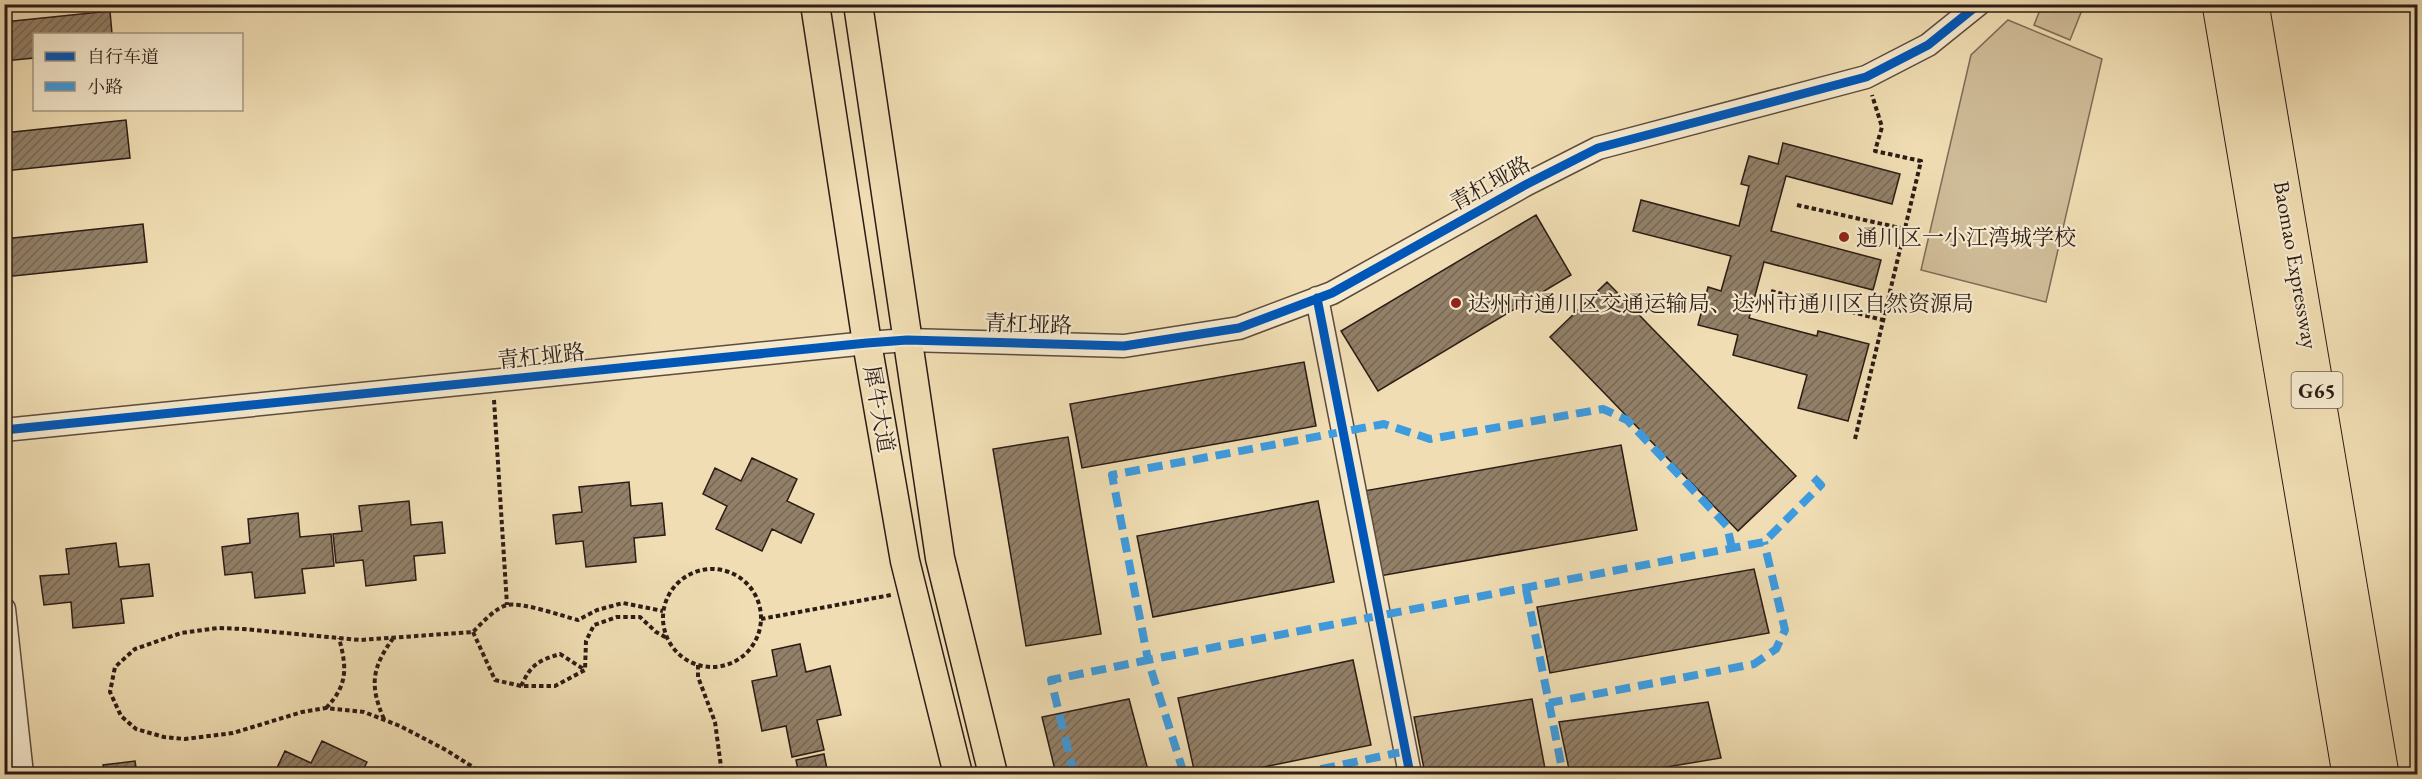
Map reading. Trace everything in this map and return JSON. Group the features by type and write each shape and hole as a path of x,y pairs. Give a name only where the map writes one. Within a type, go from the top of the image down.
{"highway":[{"name":"Baomao Expressway","path":"2219,4 2349,774"},
{"name":"Baomao Expressway","path":"2252,4 2382,774"}],"main road":[{"name":"犀牛大道","path":"815,4 867,343 905,561 958,774"},
{"name":"犀牛大道","path":"858,4 940,558 993,774"}],"street":[{"name":"青杠垭路","path":"4,430 867,343 908,340 1124,346 1239,328 1332,293 1527,184 1598,148 1866,77 1928,45 1978,4"},
{"path":"1317,298 1410,774"},
{"path":"4,609 22,774"}],"path":[{"path":"1855,439 1921,161 1875,151 1882,126 1866,77"},
{"path":"1797,205 1905,229"},
{"path":"1771,291 1883,320"},
{"path":"493,381 507,605"},
{"path":"708,569 724,570 739,577 751,588 758,603 761,619 758,634 750,648 738,659 724,665 708,667 679,654 667,638 663,627 663,610 668,595 678,582 692,573 708,569"},
{"path":"761,619 913,591"},
{"path":"484,774 446,750 364,712 326,708 302,712 233,733 185,739 164,737 136,729 121,716 110,692 115,667 135,649 181,633 218,628 243,628 360,640 473,632 484,620 507,605 534,608 578,620 597,610 623,603 663,610"},
{"path":"585,670 586,641 594,625 617,617 640,617 656,632 667,638"},
{"path":"473,632 495,680 521,686 555,686 585,670"},
{"path":"384,720 375,699 374,681 380,657 394,637"},
{"path":"326,708 343,686 344,656 339,638"},
{"path":"521,686 528,672 539,661 560,654 585,670"},
{"path":"698,664 698,677 715,722 722,774"}],"shaded area":[{"path":"2042,5 2084,5 2070,40 2034,25"},
{"path":"2008,20 2102,59 2046,302 1921,270 1971,55"}],"building":[{"path":"110,11 112,33 33,33 33,58 4,61 4,22"},
{"path":"126,120 130,158 4,171 4,133"},
{"path":"1783,143 1900,174 1892,204 1786,176 1771,231 1881,260 1873,290 1764,262 1749,318 1817,336 1818,331 1869,344 1848,421 1798,408 1807,375 1733,355 1738,335 1698,325 1708,287 1721,291 1731,256 1633,231 1641,200 1739,226 1749,186 1741,184 1749,156 1778,164"},
{"name":"达州市通川区交通运输局、达州市通川区自然资源局","path":"1536,215 1571,275 1378,391 1341,331"},
{"path":"143,224 147,262 4,277 4,239"},
{"path":"1607,282 1796,476 1738,531 1550,337"},
{"path":"1304,362 1316,426 1082,468 1070,404"},
{"path":"1068,437 1101,634 1026,646 993,449"},
{"path":"1621,445 1637,530 1380,576 1364,491"},
{"path":"752,458 797,479 787,501 814,514 801,543 772,529 762,551 716,529 727,506 703,494 715,468 741,481"},
{"path":"629,482 631,506 662,503 665,535 634,538 636,562 586,567 583,541 556,544 553,515 582,512 579,487"},
{"path":"409,501 411,525 442,522 445,553 414,556 416,580 366,586 363,560 336,563 333,534 362,531 359,506"},
{"path":"1318,501 1334,582 1153,617 1137,536"},
{"path":"298,513 300,537 331,534 334,566 302,569 305,593 255,598 252,572 225,575 222,547 250,543 248,519"},
{"path":"116,543 119,567 149,564 153,596 121,599 124,623 73,628 71,602 44,605 40,576 69,574 66,549"},
{"path":"1754,569 1769,633 1550,673 1537,607"},
{"path":"800,644 806,672 830,666 841,715 817,720 824,750 792,757 786,726 762,731 752,681 777,676 772,650"},
{"path":"1353,660 1371,745 1230,774 1195,774 1178,698"},
{"path":"1129,699 1149,774 1056,774 1042,717"},
{"path":"1532,699 1546,774 1425,774 1414,717"},
{"path":"1708,702 1721,758 1624,774 1570,774 1559,722"},
{"path":"322,741 367,762 361,774 274,774 285,751 311,763"},
{"path":"824,754 828,774 799,774 796,760"},
{"path":"135,761 137,774 105,774 103,765"}],"marked path":[{"path":"1732,548 1727,526 1627,420 1603,409 1430,439 1384,424 1112,475 1148,660 1764,542 1821,485 1812,476"},
{"path":"1526,589 1549,703 1754,664 1776,649 1785,630 1764,542"},
{"path":"1074,774 1051,680 1148,660 1184,774"},
{"path":"1549,703 1563,774"},
{"path":"1298,774 1406,751"}],"cycle path":[{"path":"4,430 867,343 907,340 1124,346 1239,328 1332,293 1527,184 1598,148 1866,77 1928,45 1979,4"},
{"path":"1317,298 1410,774"}],"place":[{"name":"通川区一小江湾城学校","path":"1844,237"},
{"name":"达州市通川区交通运输局、达州市通川区自然资源局","path":"1456,303"}]}
